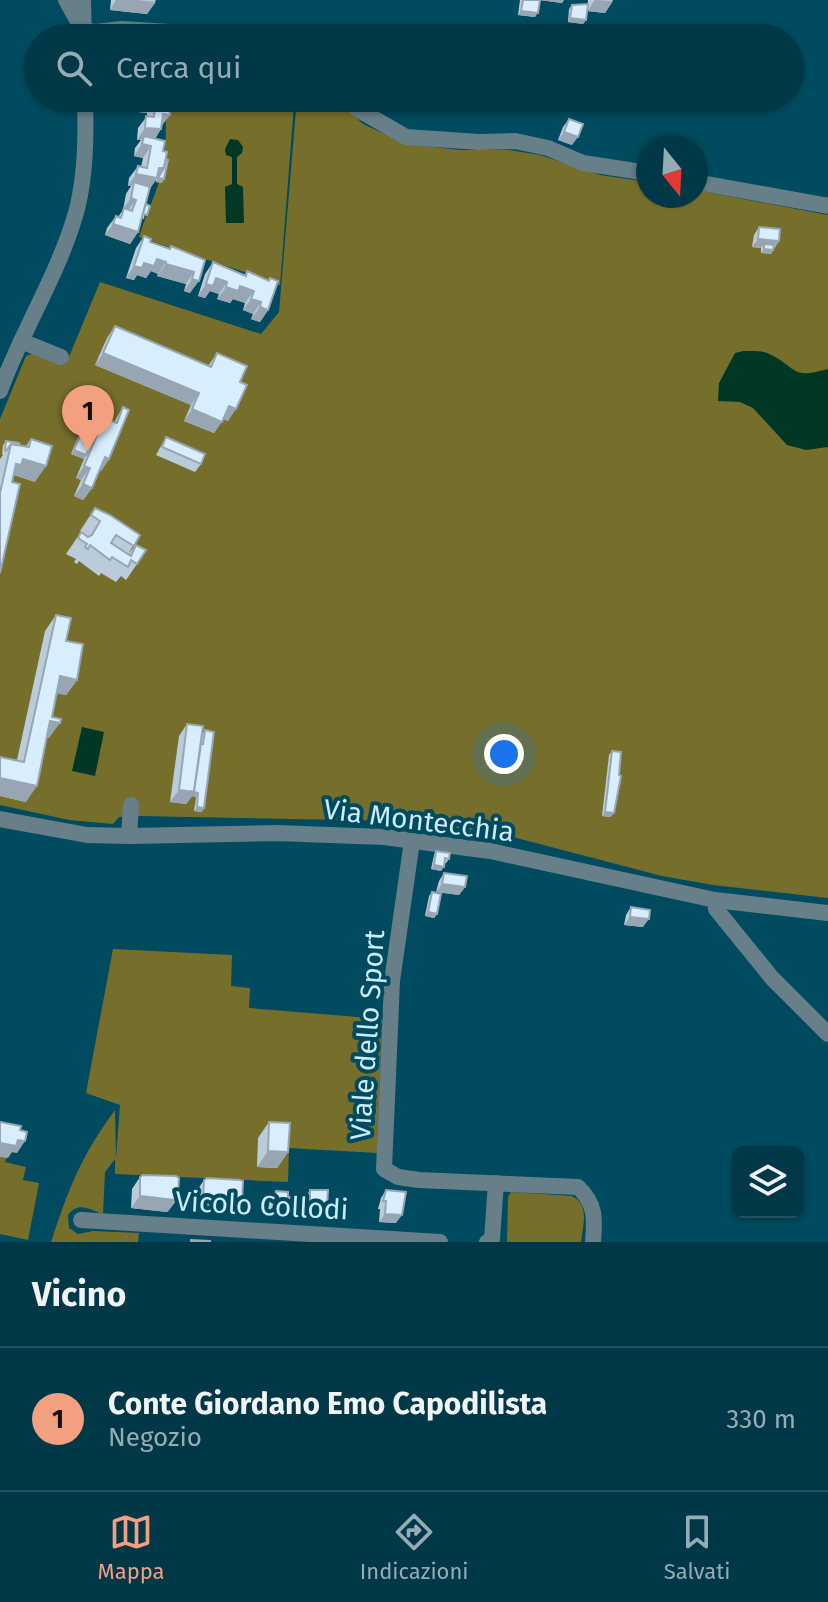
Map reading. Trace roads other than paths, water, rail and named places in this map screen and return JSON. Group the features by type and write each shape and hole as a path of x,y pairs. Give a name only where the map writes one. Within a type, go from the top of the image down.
{"street":[{"path":"69,0 79,24"},
{"path":"83,0 83,24"},
{"path":"0,391 62,251 77,208 86,135 85,112"},
{"path":"362,112 406,137 515,141 548,148 583,163 636,171"},
{"path":"708,184 828,206"},
{"path":"21,341 61,357"},
{"path":"129,836 131,805"},
{"name":"Via Montecchia","path":"0,819 64,832 129,836 277,833 384,837 490,851 715,900 828,913"},
{"name":"Viale dello Sport","path":"412,841 392,981 384,1169 398,1177 419,1180 578,1187 592,1203 595,1215 593,1242"},
{"path":"715,900 716,909 761,966 828,1034"},
{"path":"487,1242 492,1239 496,1183"},
{"name":"Vicolo Collodi","path":"81,1220 440,1242"}],"place":[{"name":"Conte Giordano Emo Capodilista","path":"88,451"}]}
